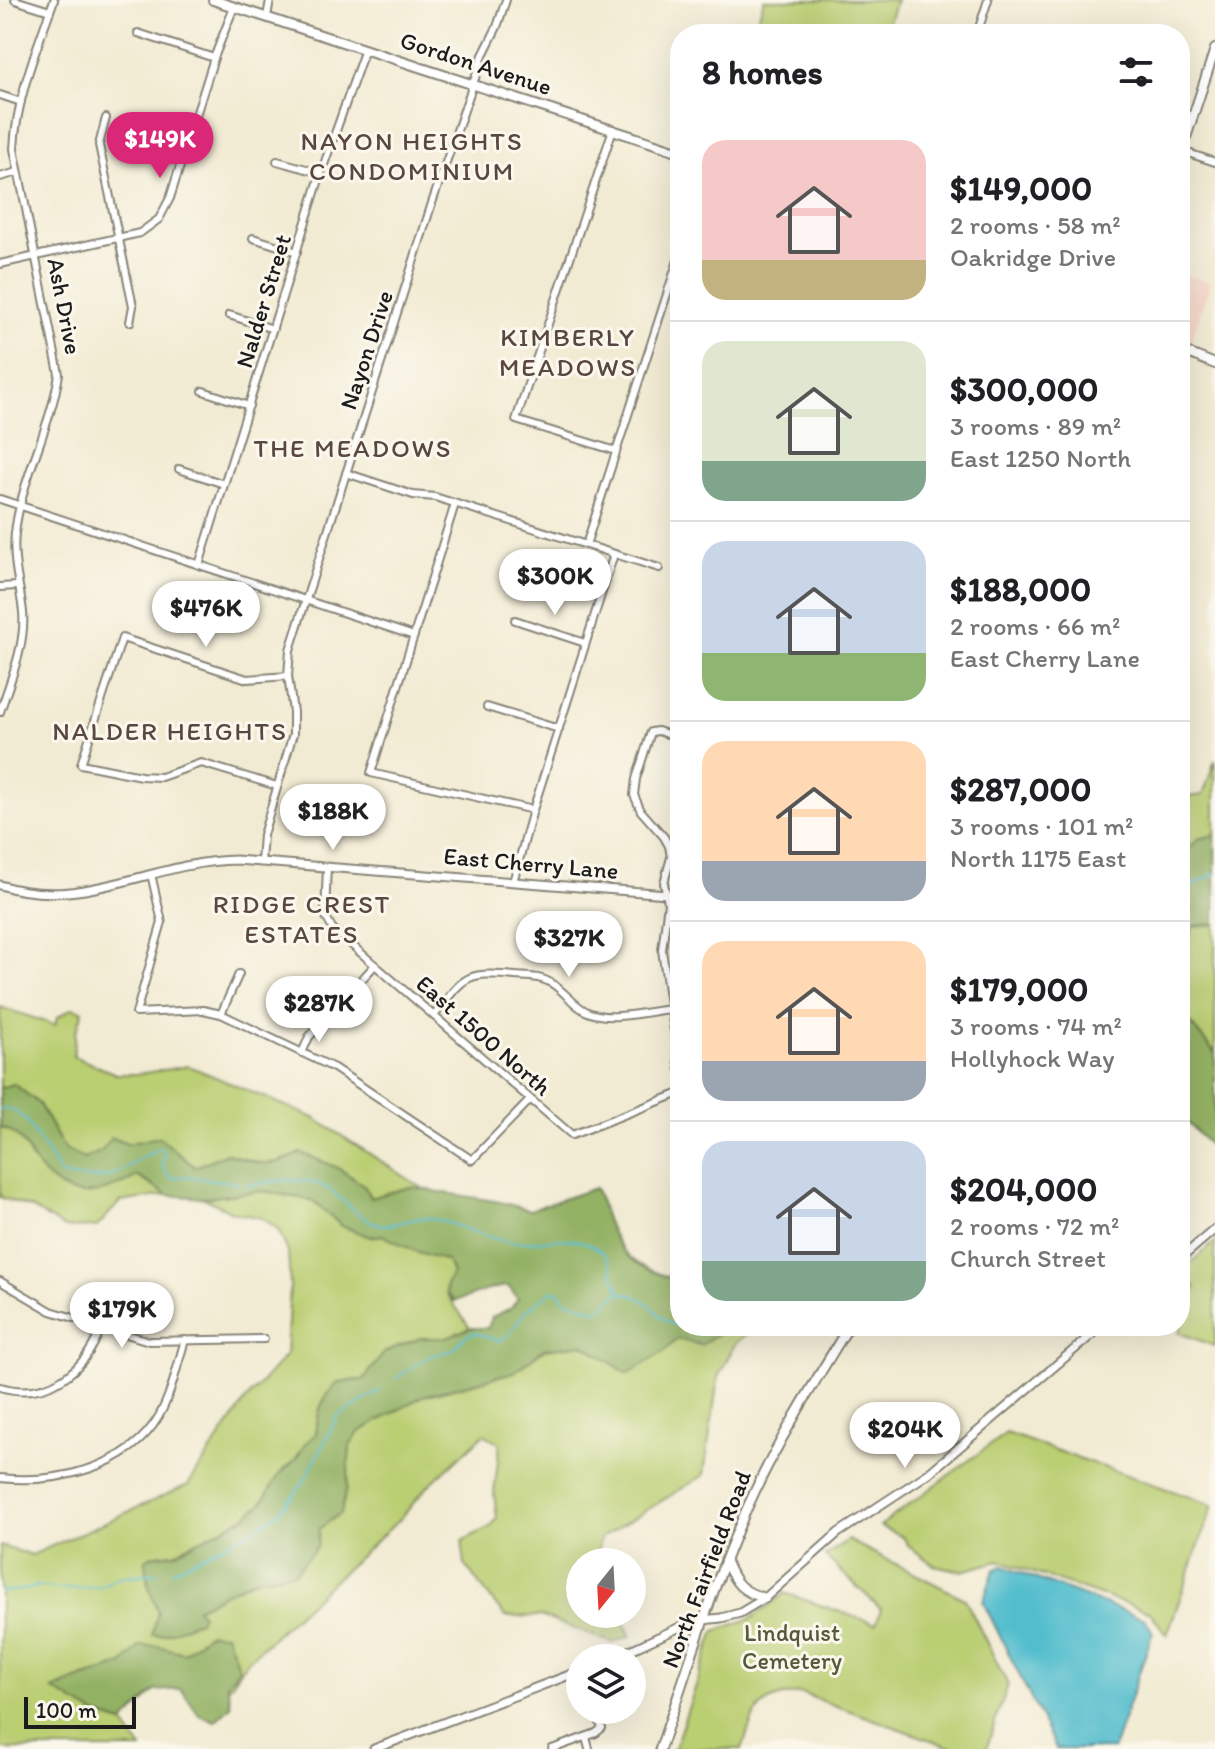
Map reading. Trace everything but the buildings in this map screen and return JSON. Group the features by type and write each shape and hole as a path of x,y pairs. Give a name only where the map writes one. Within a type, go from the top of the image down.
{"main road":[{"name":"Gordon Avenue","path":"213,0 670,149"},
{"path":"1190,125 1215,49"},
{"path":"1190,354 1215,364"},
{"name":"North Fairfield Road","path":"660,1749 726,1562 755,1491 790,1424 843,1336"},
{"path":"726,1562 738,1587 751,1595 765,1598"}],"street":[{"path":"15,0 50,11"},
{"name":"Ash Drive","path":"0,712 4,689 22,635 23,611 13,555 15,531 20,506 56,398 59,374 18,172 14,137 21,102 54,0"},
{"path":"267,17 270,0"},
{"name":"Nayon Drive","path":"261,862 263,835 293,734 288,676 290,650 432,203 506,0"},
{"path":"980,24 988,0"},
{"path":"0,264 140,233 159,219 170,198 214,58 234,7"},
{"path":"138,33 214,58"},
{"name":"Nalder Street","path":"199,565 321,173 365,49"},
{"path":"0,95 21,102"},
{"path":"106,118 99,145 133,306 130,322"},
{"path":"613,129 516,420 616,451"},
{"path":"1190,155 1215,162"},
{"path":"277,161 321,173"},
{"path":"0,177 18,172"},
{"path":"253,238 297,252"},
{"path":"586,545 670,285"},
{"path":"229,315 273,329"},
{"path":"203,391 249,406"},
{"path":"179,469 224,484"},
{"path":"346,473 413,495 435,497 659,568"},
{"path":"0,499 414,636"},
{"path":"455,504 371,773 533,810"},
{"path":"513,882 614,554"},
{"path":"0,587 17,586"},
{"path":"515,620 585,643"},
{"path":"277,786 201,763 161,777 81,764 122,638 247,679 288,676"},
{"path":"487,707 559,729"},
{"path":"670,735 651,732 634,795 641,811 670,852"},
{"name":"East Cherry Lane","path":"0,885 27,892 71,894 215,861 670,894"},
{"path":"434,1016 457,987 471,976 484,973 537,977 550,982 586,1012 607,1017 670,1009 662,950 668,903 664,883 670,861"},
{"name":"East 1500 North","path":"327,867 325,915 332,928 572,1135 670,1097"},
{"path":"151,874 162,922 136,1013 203,1010 221,1014 334,1068 472,1160 530,1100"},
{"path":"302,1053 309,1037 375,965"},
{"path":"221,1014 239,974"},
{"path":"1190,1250 1215,1229"},
{"path":"0,1281 35,1304 101,1328 149,1341 264,1339"},
{"path":"0,1387 16,1392 46,1388 73,1373 94,1347 101,1328"},
{"path":"643,1644 693,1621 740,1613 765,1598 838,1533 929,1473 1090,1336"},
{"path":"0,1478 19,1480 60,1476 116,1458 142,1438 159,1417 171,1390 185,1340"},
{"path":"374,1749 566,1676"},
{"path":"552,1749 596,1733 602,1728 600,1724"},
{"path":"586,1737 589,1749"}],"shaded area":[{"path":"1190,276 1210,282 1190,340"}],"green space":[{"path":"764,0 896,0 888,24 756,24"},
{"path":"1215,760 1215,835 1198,839 1190,848 1190,797 1203,795"},
{"path":"1215,835 1215,924 1193,926 1190,936 1190,848 1198,839"},
{"path":"1215,924 1215,1053 1190,1023 1190,936 1193,926"},
{"path":"0,1007 55,1025 57,1018 72,1008 83,1011 73,1056 116,1074 189,1066 314,1118 427,1191 410,1187 370,1198 350,1175 301,1153 264,1163 226,1153 195,1167 159,1137 84,1159 64,1149 39,1104 14,1084 0,1088"},
{"path":"1190,1023 1215,1053 1215,1151 1190,1125"},
{"path":"14,1084 39,1104 64,1149 84,1159 102,1151 111,1137 127,1144 159,1137 195,1167 227,1153 272,1163 301,1153 336,1167 365,1186 370,1198 410,1187 530,1210 595,1188 611,1231 623,1251 638,1264 670,1278 670,1336 714,1336 701,1345 677,1339 663,1352 628,1374 583,1344 544,1349 514,1372 423,1396 359,1432 350,1446 347,1487 341,1513 319,1529 318,1545 295,1572 252,1580 196,1608 202,1614 199,1621 171,1632 152,1635 158,1612 148,1584 145,1561 150,1556 174,1553 243,1518 261,1504 279,1475 316,1434 321,1405 338,1382 363,1380 384,1353 421,1338 444,1338 470,1328 488,1328 492,1317 511,1308 518,1299 508,1286 454,1301 447,1294 446,1285 452,1273 447,1261 415,1251 382,1235 370,1237 342,1226 311,1200 262,1191 204,1198 167,1195 137,1176 92,1193 78,1194 66,1190 40,1170 18,1138 0,1127 0,1088"},
{"path":"0,1127 21,1140 39,1168 78,1194 124,1184 137,1176 167,1195 120,1202 97,1227 65,1228 31,1208 0,1197"},
{"path":"262,1191 311,1200 342,1226 370,1237 382,1235 447,1261 452,1273 446,1285 447,1294 470,1328 444,1338 421,1338 384,1353 363,1380 338,1382 321,1405 316,1434 279,1475 261,1504 243,1518 174,1553 150,1556 148,1584 158,1612 153,1635 166,1634 199,1621 195,1608 252,1580 295,1572 347,1487 350,1446 359,1432 423,1396 514,1372 544,1349 584,1344 628,1373 663,1352 677,1339 701,1345 714,1336 744,1336 735,1344 718,1377 704,1475 601,1538 598,1548 566,1548 566,1626 540,1616 505,1617 465,1565 462,1541 492,1526 497,1518 494,1494 500,1444 484,1434 427,1487 401,1518 247,1661 228,1689 227,1684 239,1668 209,1633 184,1653 158,1646 141,1646 122,1665 54,1690 95,1714 123,1723 142,1749 0,1749 0,1546 32,1555 188,1485 245,1401 286,1355 290,1287 288,1252 278,1229 262,1218 232,1212 204,1198"},
{"path":"1215,1242 1215,1346 1187,1336 1190,1336 1190,1303 1196,1286 1190,1284 1190,1263"},
{"path":"1006,1433 1213,1505 1167,1635 1150,1612 999,1561 962,1571 934,1565 909,1546 903,1537 880,1526"},
{"name":"Lindquist Cemetery","path":"848,1540 965,1599 1008,1685 986,1749 956,1749 800,1693 774,1699 759,1709 742,1749 674,1749 715,1631 752,1618 785,1593 876,1624 881,1609 825,1556"},
{"path":"572,1628 627,1628 630,1636 613,1643"},
{"path":"209,1633 226,1634 239,1668 227,1684 231,1706 215,1721 199,1715 181,1689 155,1691 123,1723 95,1714 53,1690 122,1665 140,1646 158,1646 184,1653"}],"water":[{"path":"1002,1566 1145,1619 1153,1632 1113,1749 1056,1749 983,1602 994,1570"}],"waterway":[{"path":"1190,886 1215,874"},
{"path":"0,1109 13,1110 26,1120 61,1175 106,1177 161,1148 165,1154 163,1168 173,1179 183,1176 237,1183"},
{"path":"245,1185 291,1180 318,1184 358,1214 385,1225 427,1218 510,1242 564,1239 585,1243 607,1258 622,1293"},
{"path":"397,1378 430,1356 453,1350 466,1336 475,1333 500,1341 526,1311 551,1291 559,1292 565,1301 600,1310 620,1293"},
{"path":"623,1293 639,1298 670,1322"},
{"path":"172,1571 255,1529 279,1512 302,1485 338,1416 380,1391"},
{"path":"0,1592 36,1586 58,1589 99,1587 118,1577 158,1573"}],"district":[{"name":"NAYON HEIGHTS CONDOMINIUM","path":"412,156"},
{"name":"KIMBERLY MEADOWS","path":"568,352"},
{"name":"THE MEADOWS","path":"353,448"},
{"name":"NALDER HEIGHTS","path":"170,731"},
{"name":"RIDGE CREST ESTATES","path":"302,919"}]}
